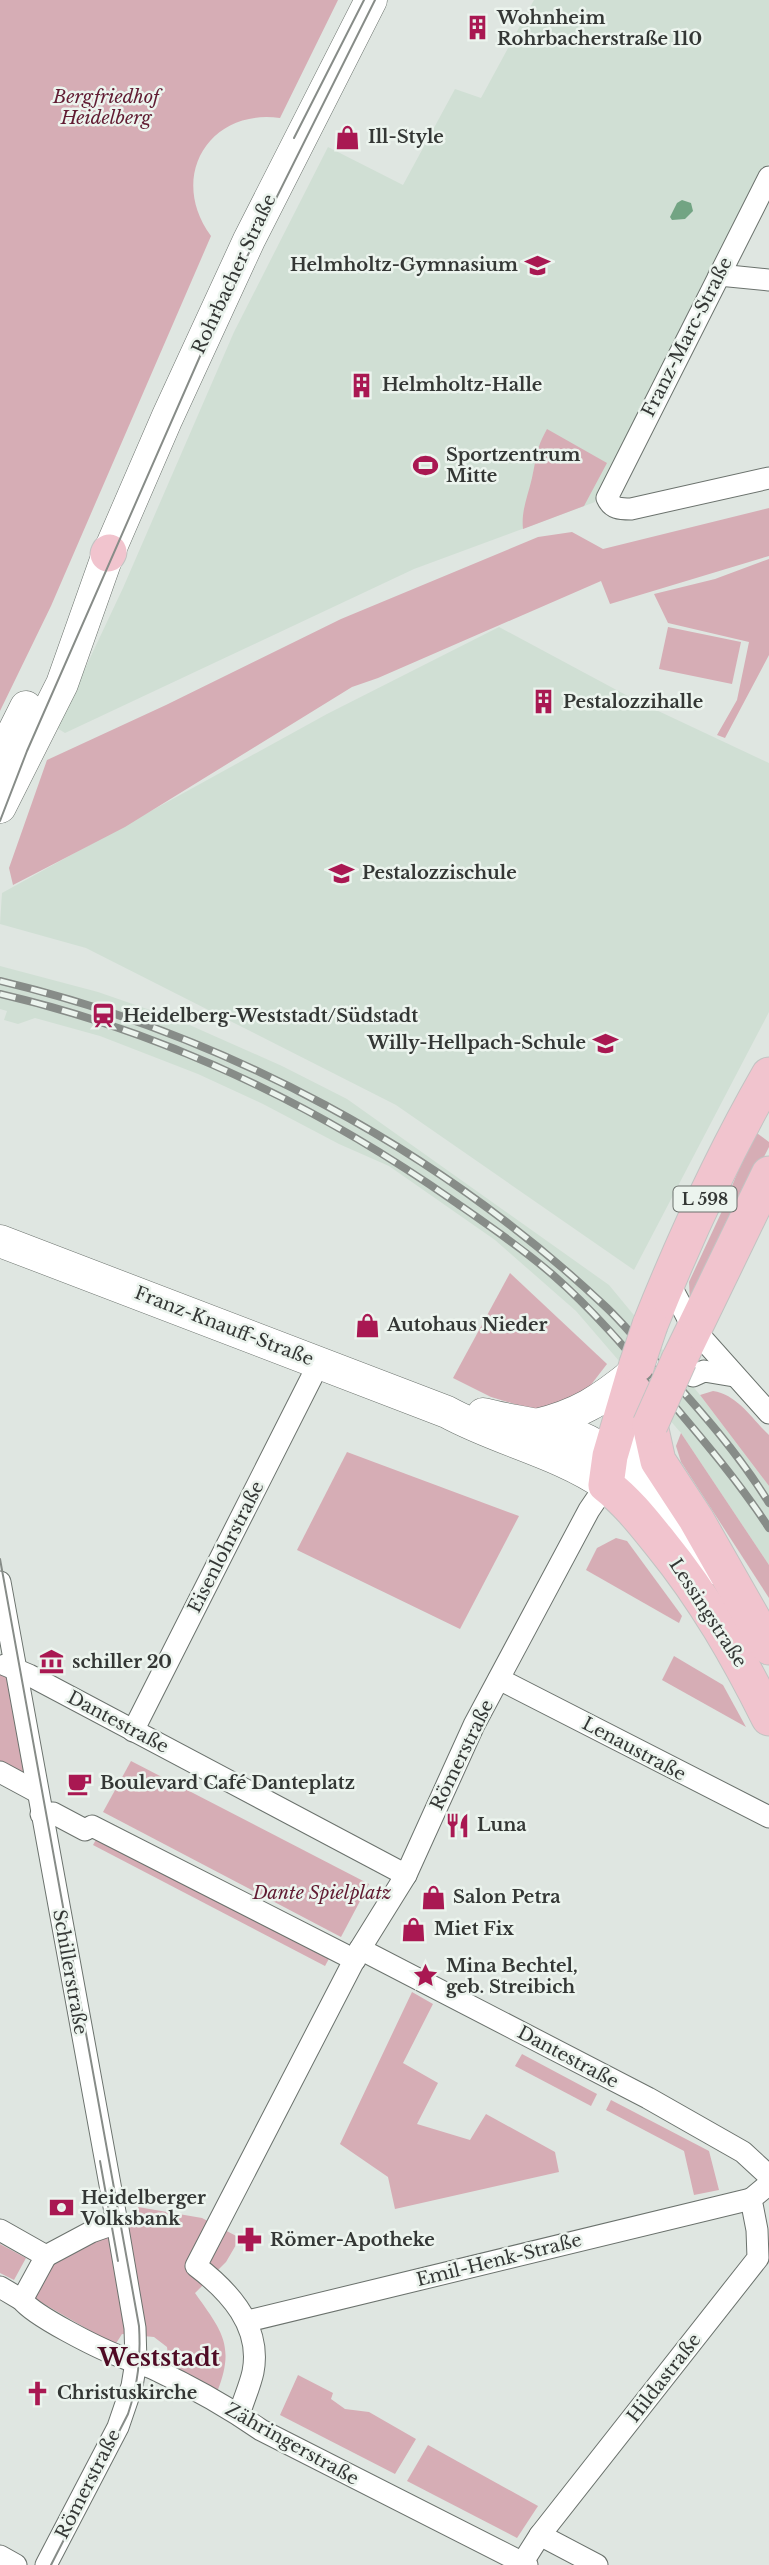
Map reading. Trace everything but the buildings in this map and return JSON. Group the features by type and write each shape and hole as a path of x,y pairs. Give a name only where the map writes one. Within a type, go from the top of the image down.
{"main road":[{"name":"Rohrbacher Straße","path":"0,807 61,684 108,553 248,240 371,0"},
{"name":"Rohrbacher Straße","path":"0,759 49,661 108,553"},
{"name":"Römerstraße","path":"614,1470 634,1404 650,1325 668,1281 765,1089"},
{"name":"Römerstraße","path":"634,1404 686,1368 693,1328 769,1174"},
{"name":"Franz-Knauff-Straße","path":"0,1241 447,1412 471,1426 577,1467 614,1470"},
{"path":"536,1425 576,1413 634,1404 658,1461 695,1519 744,1607"},
{"name":"Franz-Knauff-Straße","path":"447,1412 465,1410 536,1425 588,1441 614,1470"},
{"name":"Lessingstraße","path":"614,1470 682,1531 744,1607 769,1647"},
{"name":"Lessingstraße","path":"614,1470 636,1513 693,1584 723,1630 769,1718"}],"street":[{"name":"Franz-Marc-Straße","path":"769,177 607,498 616,508 631,509 769,478"},
{"path":"719,275 769,281"},
{"path":"668,1281 693,1328 769,1413"},
{"name":"Eisenlohrstraße","path":"133,1731 319,1363"},
{"path":"686,1368 734,1376"},
{"name":"Römerstraße","path":"239,2415 253,2371 254,2345 248,2321 229,2295 196,2266 358,1955 406,1875 474,1725 589,1510 614,1470"},
{"name":"Schillerstraße","path":"0,1582 8,1667 37,1792 117,2223 134,2318 136,2362"},
{"name":"Dantestraße","path":"8,1667 406,1875"},
{"name":"Lenaustraße","path":"499,1679 769,1817"},
{"path":"0,1772 37,1792"},
{"name":"Dantestraße","path":"41,1814 53,1813 85,1830 92,1826 648,2098 743,2152 769,2176"},
{"path":"751,2199 769,2184"},
{"name":"Emil-Henk-Straße","path":"248,2321 751,2199"},
{"name":"Hildastraße","path":"523,2564 540,2536 758,2258 757,2230 751,2199"},
{"path":"22,2300 46,2256 91,2232 117,2223"},
{"path":"0,2230 46,2256"},
{"name":"Zähringerstraße","path":"0,2287 56,2324 117,2356 156,2370 239,2415 271,2436 523,2564"},
{"name":"Römerstraße","path":"46,2565 118,2427 132,2386 136,2362"},
{"path":"540,2536 597,2565"},
{"path":"0,2557 16,2565"}],"shaded area":[{"name":"Helmholtz-Gymnasium","path":"534,0 769,0 769,163 595,502 414,569 65,733 57,728 123,588 234,332 328,147 403,185 455,89 481,98"},
{"path":"682,200 691,203 693,211 685,219 672,220 670,217 677,203"},
{"path":"499,627 637,701 769,763 769,1012 634,1270 396,1105 86,948 0,924 2,893 327,714"},
{"path":"0,966 98,992 176,1019 282,1066 347,1099 609,1285 700,1395 769,1486 769,1565 681,1433 576,1311 495,1240 389,1166 198,1074 100,1036 35,1018 18,1024 4,1020 7,1011 0,1009"}],"green space":[{"name":"Bergfriedhof Heidelberg","path":"0,0 338,0 280,118 255,118 233,124 215,136 202,152 195,171 194,192 199,214 211,236 51,606 0,711"},
{"path":"547,429 607,463 584,506 523,529 524,509 537,454"},
{"path":"769,508 769,556 610,604 601,581 352,687 125,827 13,885 9,868 47,760 341,619 538,537 572,532 603,549"},
{"path":"769,559 769,655 725,738 717,735 737,700 749,642 668,623 654,594 715,579"},
{"path":"668,627 741,642 732,684 659,669"},
{"path":"754,1131 769,1142 769,1147 690,1303 689,1282 722,1211"},
{"path":"510,1273 607,1364 578,1397 538,1411 491,1397 453,1378"},
{"path":"713,1391 737,1402 769,1435 769,1486 700,1395"},
{"path":"681,1433 769,1565 769,1598 681,1462 676,1446"},
{"path":"347,1452 519,1516 460,1629 297,1550"},
{"path":"616,1538 627,1541 682,1616 679,1623 586,1570 597,1548"},
{"path":"674,1656 723,1685 746,1727 662,1680"},
{"path":"0,1666 8,1669 28,1784 0,1767"},
{"name":"Dante Spielplatz","path":"131,1761 369,1884 341,1937 103,1812"},
{"path":"98,1836 331,1955 325,1966 93,1845"},
{"path":"412,1992 433,2004 403,2063 438,2083 417,2124 470,2140 486,2114 555,2152 559,2172 395,2209 388,2177 340,2144"},
{"path":"522,2054 597,2094 591,2106 515,2066"},
{"path":"611,2100 709,2151 719,2190 694,2195 684,2151 606,2110"},
{"path":"138,2207 202,2218 240,2238 226,2262 195,2293 223,2339 225,2362 217,2392 169,2363 167,2347 154,2337 122,2334 115,2345 30,2296 50,2261 102,2233 137,2225"},
{"path":"0,2244 26,2258 14,2280 0,2273"},
{"path":"298,2375 333,2393 331,2399 345,2409 369,2412 416,2439 395,2474 280,2415"},
{"path":"428,2445 538,2506 517,2538 407,2481"}],"tram line":[{"path":"294,138 364,0"},
{"path":"0,821 27,751 219,313 375,0"},
{"path":"0,1559 139,2326 138,2371 128,2414 51,2565"},
{"path":"100,2161 118,2261"}],"railway":[{"path":"0,981 84,1004 167,1033 247,1066 325,1105 401,1149 473,1197 542,1251 614,1315 718,1432 769,1503"},
{"path":"0,994 121,1029 237,1076 349,1134 455,1202 541,1265 596,1316 703,1441 769,1528"}],"place":[{"name":"Wohnheim Rohrbacherstraße 110","path":"477,28"},
{"name":"Ill-Style","path":"348,137"},
{"name":"Helmholtz-Gymnasium","path":"538,265"},
{"name":"Helmholtz-Halle","path":"362,385"},
{"name":"Sportzentrum Mitte","path":"426,465"},
{"name":"Pestalozzihalle","path":"543,702"},
{"name":"Pestalozzischule","path":"342,873"},
{"name":"Heidelberg-Weststadt/Südstadt","path":"103,1016"},
{"name":"Willy-Hellpach-Schule","path":"606,1043"},
{"name":"Autohaus Nieder","path":"367,1325"},
{"name":"schiller 20","path":"52,1662"},
{"name":"Boulevard Café Danteplatz","path":"80,1783"},
{"name":"Luna","path":"457,1825"},
{"name":"Salon Petra","path":"433,1897"},
{"name":"Miet Fix","path":"414,1929"},
{"name":"Mina Bechtel, geb. Streibich","path":"426,1976"},
{"name":"Heidelberger Volksbank","path":"61,2208"},
{"name":"Römer-Apotheke","path":"250,2240"},
{"name":"Christuskirche","path":"37,2393"}],"district":[{"name":"Weststadt","path":"159,2358"}]}
